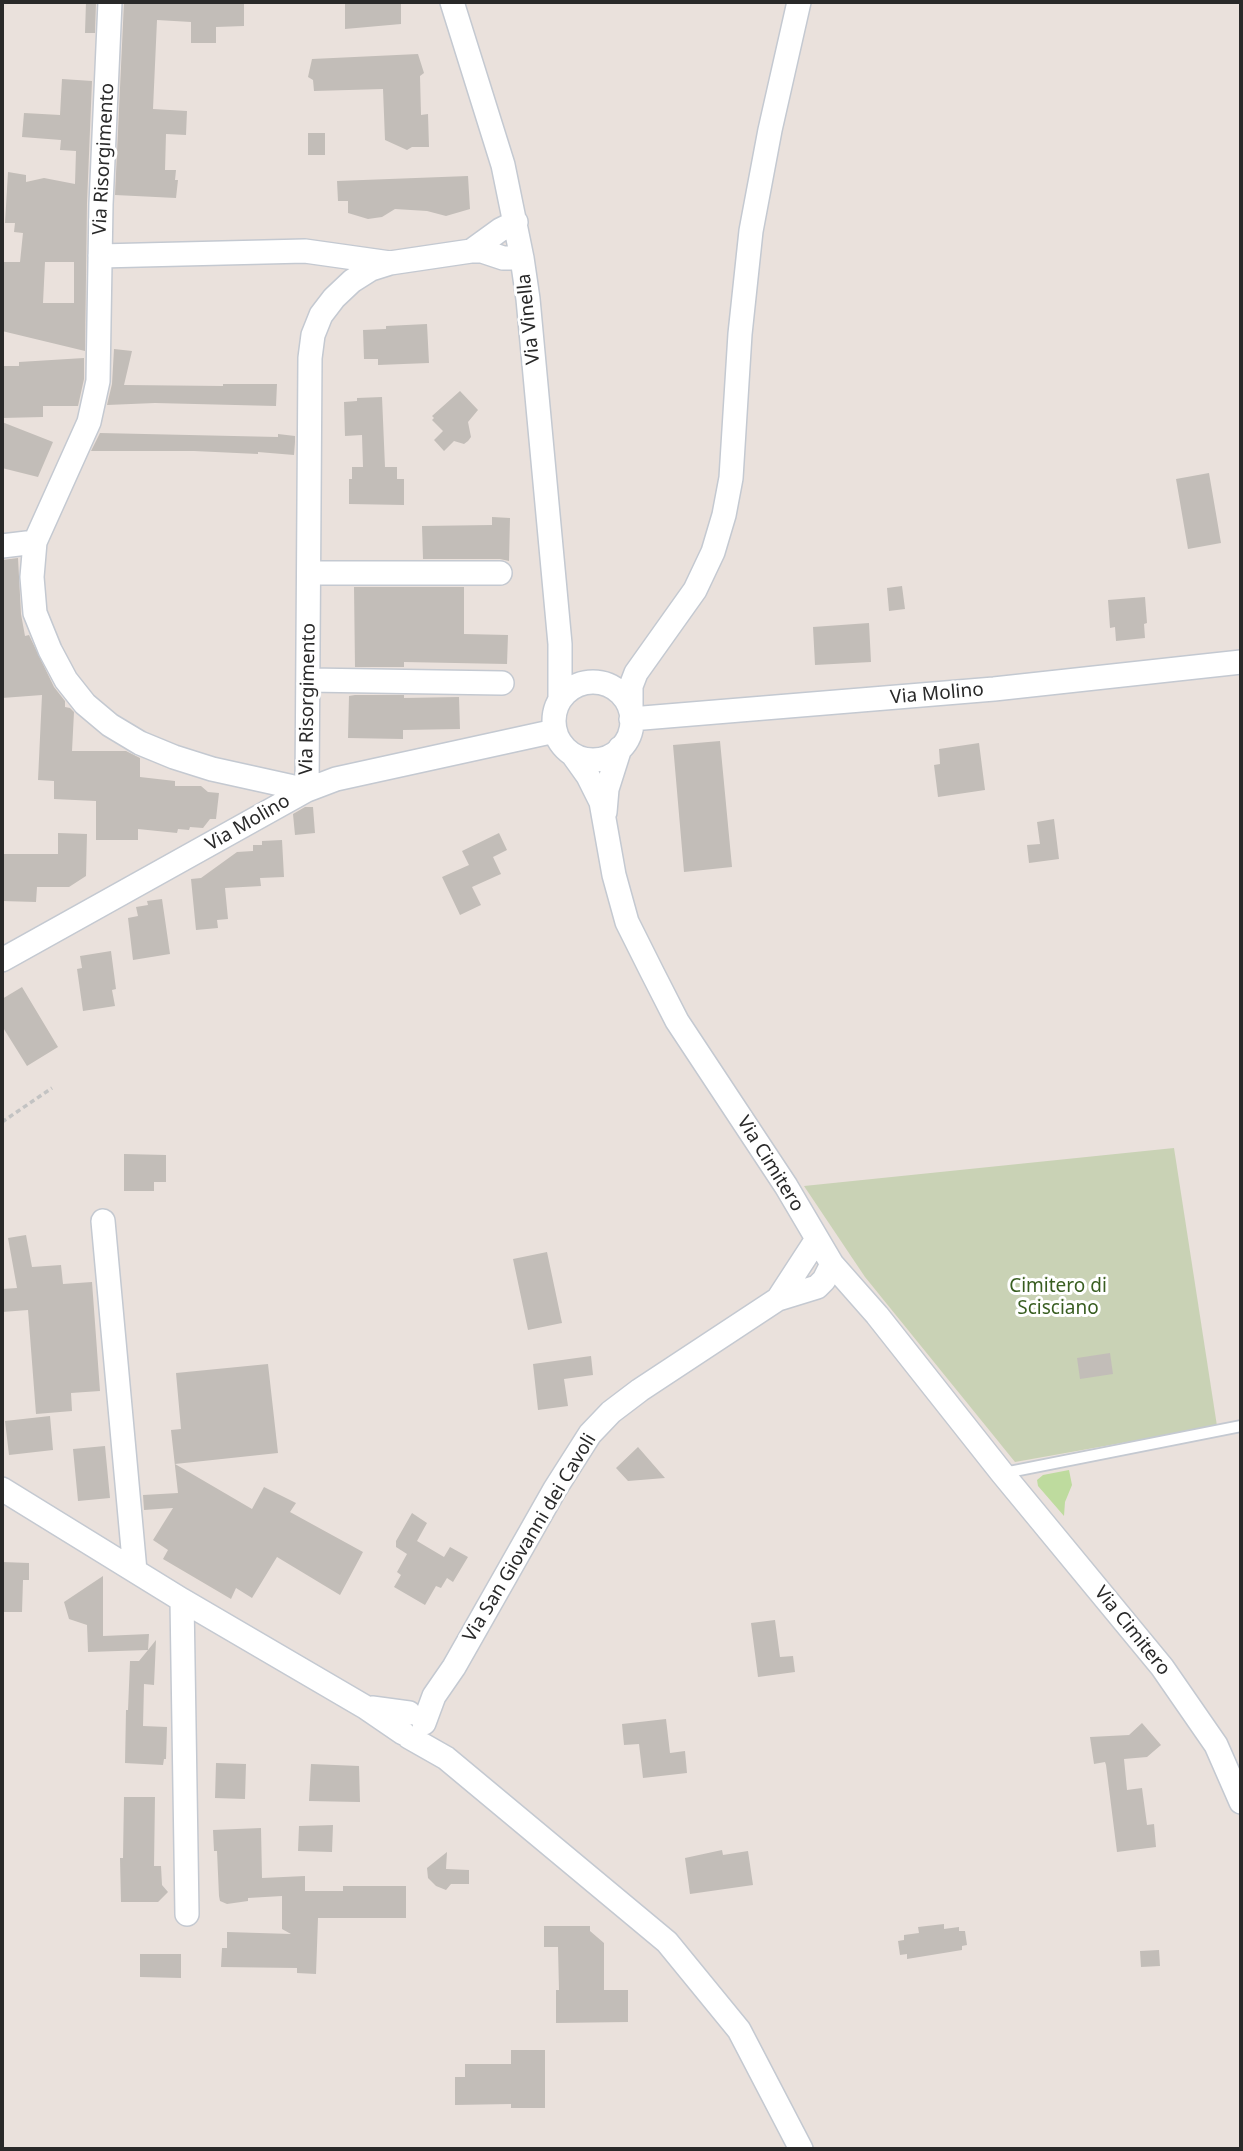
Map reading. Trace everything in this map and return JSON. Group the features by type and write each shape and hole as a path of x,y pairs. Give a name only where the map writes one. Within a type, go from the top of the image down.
{"street":[{"name":"Via Risorgimento","path":"110,2 98,381 91,414 35,542 32,577 35,613 50,650 66,680 85,704 110,725 140,743 174,757 212,769 307,790 310,358 313,335 321,315 334,298 352,281 371,269 390,263 471,251"},
{"name":"Via Vinella","path":"452,2 503,165 522,258 560,644 560,699"},
{"path":"573,755 597,760 610,756 628,737 631,686 636,673 699,580 713,552 731,478 740,334 751,231 770,130 799,2"},
{"path":"471,251 516,222"},
{"path":"100,256 305,251 390,263"},
{"path":"471,251 482,251 503,258 522,258"},
{"path":"2,546 35,542"},
{"path":"309,573 500,573"},
{"path":"605,684 671,624"},
{"path":"560,644 568,658 617,690 631,715"},
{"name":"Via Molino","path":"631,715 993,689 1241,662"},
{"path":"308,680 502,683"},
{"path":"605,684 593,681 569,690 560,699 553,723 563,746 573,755 595,787 605,819"},
{"name":"Via Molino","path":"2,960 307,790 336,779 555,731"},
{"path":"605,819 607,789 620,748"},
{"name":"Via Cimitero","path":"605,819 614,875 627,922 677,1021 786,1186 832,1264 871,1308 1002,1473 1162,1667 1216,1745 1241,1802"},
{"path":"103,1221 135,1571"},
{"name":"Via San Giovanni dei Cavoli","path":"778,1299 817,1239"},
{"name":"Via San Giovanni dei Cavoli","path":"414,1724 454,1667 555,1489 590,1434 611,1412 640,1391 778,1299 817,1287 832,1264"},
{"name":"Via San Giovanni dei Cavoli","path":"802,1293 837,1296 871,1308"},
{"path":"2,1489 182,1600 365,1707 414,1724 446,1758 667,1942 739,2030 801,2149"},
{"path":"182,1600 187,1914"}],"lane":[{"path":"1002,1473 1241,1426"}],"path":[{"path":"2,1122 52,1088"}],"green space":[{"name":"Cimitero di Scisciano","path":"1174,1148 1217,1426 1015,1462 865,1277 804,1186"},
{"path":"1069,1470 1072,1485 1065,1502 1064,1516 1038,1486 1037,1480 1043,1475"}],"building":[{"path":"86,2 96,2 95,33 85,33"},
{"path":"124,2 244,2 244,26 216,27 216,43 191,43 191,22 157,20 153,109 187,111 186,135 166,134 165,170 176,170 176,198 115,195"},
{"path":"345,2 401,2 401,24 345,29"},
{"path":"418,54 424,73 420,76 421,115 428,114 429,147 412,147 407,150 385,140 383,89 314,91 313,80 308,77 312,59"},
{"path":"62,79 92,81 85,351 2,331 2,262 20,262 23,233 14,232 15,223 5,223 8,172 26,175 26,182 44,178 75,184 76,151 60,150 61,140 22,137 24,113 60,115","holes":["45,262 74,262 74,303 43,303"]},
{"path":"308,133 325,133 325,155 308,155"},
{"path":"468,176 470,209 446,216 427,211 395,209 382,217 368,219 348,213 348,201 338,201 337,181"},
{"path":"427,324 429,363 378,365 378,359 364,359 363,330"},
{"path":"114,349 132,351 124,385 277,384 276,406 155,403 107,405 112,384"},
{"path":"84,358 84,379 78,406 43,406 43,417 2,418 2,366 19,366 19,362"},
{"path":"460,391 478,410 468,422 471,437 464,444 454,441 444,451 434,440 443,431 432,420 432,416"},
{"path":"382,397 385,467 397,467 397,479 404,479 404,505 349,504 352,467 363,467 362,435 345,436 344,402 357,401 357,398"},
{"path":"2,422 53,442 38,477 2,468"},
{"path":"100,433 278,437 278,434 295,436 294,455 258,452 91,451"},
{"path":"1209,473 1221,543 1188,549 1176,479"},
{"path":"492,517 510,518 509,561 423,559 422,526 492,525"},
{"path":"18,558 25,636 29,635 54,687 65,701 65,707 74,712 72,751 126,751 140,758 140,777 175,781 175,786 201,786 208,792 219,793 216,819 210,819 203,828 178,829 177,833 138,829 138,840 96,840 96,801 54,799 54,781 38,780 42,695 2,698 2,560"},
{"path":"902,586 905,609 889,611 887,588"},
{"path":"354,587 464,587 464,634 508,635 507,664 404,662 404,667 355,667"},
{"path":"1145,597 1145,638 1116,641 1115,627 1110,628 1108,600"},
{"path":"869,623 871,662 815,665 813,627"},
{"path":"349,696 459,697 460,729 403,730 403,739 348,738"},
{"path":"720,741 732,867 684,872 673,745"},
{"path":"979,743 985,790 938,797 934,765 940,764 939,749"},
{"path":"305,807 313,807 315,833 295,835 293,814"},
{"path":"1054,819 1059,859 1029,863 1027,845 1040,844 1037,822"},
{"path":"58,833 87,834 86,876 69,887 37,887 36,902 2,901 2,854 58,854"},
{"path":"499,833 507,850 493,857 501,874 472,887 481,905 460,915 442,877 469,865 462,851"},
{"path":"282,840 284,877 260,878 261,886 225,888 228,919 217,920 218,928 196,930 191,879 201,878 237,852 253,851 253,845 262,845 262,841"},
{"path":"162,899 170,954 133,960 128,918 138,916 136,907 148,905 147,901"},
{"path":"111,951 116,989 112,990 115,1006 83,1011 77,969 82,968 80,956"},
{"path":"22,987 58,1047 27,1066 2,1026 2,999"},
{"path":"124,1154 166,1155 166,1182 154,1182 154,1191 124,1191"},
{"path":"26,1235 32,1267 61,1265 63,1284 92,1282 100,1391 71,1393 72,1411 36,1414 28,1310 2,1312 2,1289 17,1288 8,1238"},
{"path":"547,1252 562,1323 528,1330 513,1259"},
{"path":"1110,1353 1113,1374 1080,1379 1077,1358"},
{"path":"591,1356 593,1375 564,1379 568,1406 538,1410 533,1364"},
{"path":"268,1364 278,1453 175,1464 252,1509 264,1487 296,1503 290,1512 363,1552 340,1595 277,1557 252,1598 236,1588 231,1599 163,1559 168,1550 153,1540 173,1508 144,1510 143,1495 178,1493 171,1430 181,1429 176,1373"},
{"path":"50,1416 53,1450 9,1455 5,1421"},
{"path":"105,1446 110,1498 78,1501 73,1449"},
{"path":"638,1447 665,1478 628,1481 616,1468"},
{"path":"412,1513 427,1523 417,1541 444,1557 450,1547 468,1557 453,1582 447,1578 441,1588 436,1586 425,1605 394,1587 401,1575 397,1572 407,1554 396,1547 396,1541"},
{"path":"2,1562 29,1563 29,1580 23,1580 22,1612 2,1612"},
{"path":"103,1576 103,1636 149,1634 148,1650 88,1652 87,1625 69,1619 64,1602"},
{"path":"775,1620 780,1657 793,1656 795,1672 758,1677 751,1623"},
{"path":"156,1640 154,1685 144,1684 143,1726 167,1727 166,1759 163,1765 125,1763 130,1661 139,1661"},
{"path":"666,1719 670,1753 685,1751 687,1773 643,1778 639,1744 624,1745 622,1724"},
{"path":"1142,1723 1161,1745 1147,1757 1124,1759 1127,1790 1142,1788 1147,1825 1154,1824 1156,1847 1117,1852 1106,1765 1105,1762 1094,1764 1090,1737 1129,1735"},
{"path":"216,1763 246,1764 245,1799 215,1798"},
{"path":"311,1764 359,1766 360,1802 309,1801"},
{"path":"124,1797 155,1797 154,1866 161,1866 162,1885 168,1892 158,1902 121,1902 120,1858 123,1858"},
{"path":"333,1825 332,1852 298,1851 299,1826"},
{"path":"261,1828 262,1878 305,1876 305,1891 343,1891 343,1886 406,1886 406,1918 318,1918 316,1974 297,1973 297,1968 221,1967 222,1948 227,1948 227,1932 291,1934 282,1929 282,1896 248,1898 248,1901 227,1904 220,1901 213,1830"},
{"path":"722,1850 723,1855 748,1851 753,1885 690,1894 685,1858"},
{"path":"447,1852 446,1869 469,1870 469,1884 451,1884 446,1890 436,1886 428,1878 427,1868"},
{"path":"944,1924 944,1929 959,1927 959,1931 965,1931 967,1945 962,1946 962,1950 907,1959 907,1954 900,1955 898,1941 904,1940 904,1935 919,1933 918,1927"},
{"path":"544,1926 590,1926 590,1931 604,1943 604,1990 628,1990 628,2022 556,2023 556,1990 559,1990 558,1947 544,1947"},
{"path":"1159,1950 1160,1966 1141,1967 1140,1951"},
{"path":"140,1954 181,1954 181,1978 140,1977"},
{"path":"511,2050 545,2050 545,2108 511,2108 511,2104 455,2105 455,2077 465,2077 465,2064 511,2064"}]}
